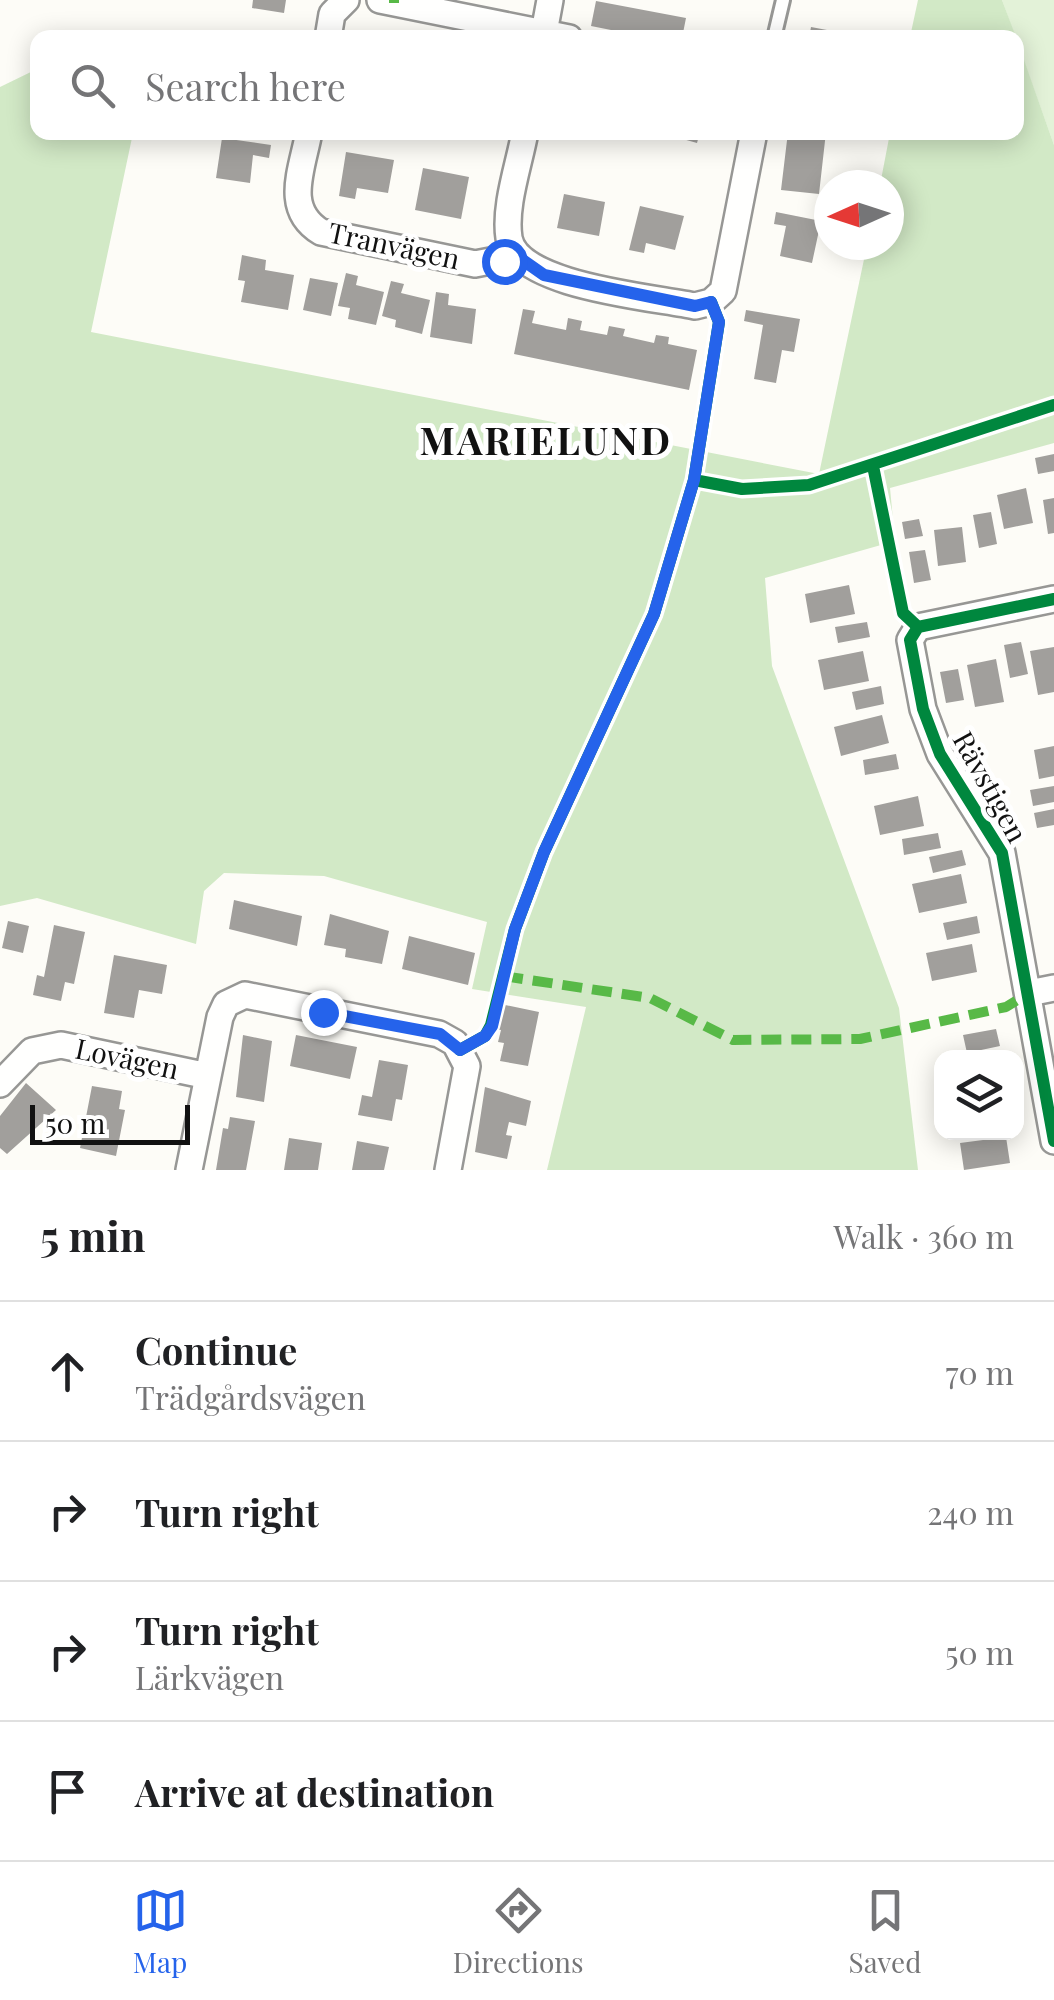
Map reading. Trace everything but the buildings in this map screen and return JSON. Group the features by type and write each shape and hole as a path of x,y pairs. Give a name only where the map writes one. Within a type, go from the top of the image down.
{"street":[{"path":"329,30 332,14 346,0"},
{"path":"380,0 523,30"},
{"path":"550,0 552,30"},
{"name":"Tranvägen","path":"308,140 297,207 303,221 321,232 475,264 517,256"},
{"path":"524,140 508,223 517,256 544,275 695,306 711,302 723,290 752,140"},
{"name":"Rävstigen","path":"1054,599 918,627 910,640 923,709 940,754 1002,853 1041,990 1054,1141"},
{"path":"189,1170 220,1017 226,1004 238,996 440,1034 455,1042 467,1066 448,1170"},
{"name":"Lovägen","path":"0,1084 32,1051 61,1045 208,1078"}],"lane":[{"path":"776,30 783,0"}],"green space":[{"path":"918,0 1002,0 1013,30 912,30"},
{"path":"1002,0 1054,0 1054,145 1024,61 1024,30 1013,30"},
{"path":"1024,60 1054,145 1054,443 890,488 895,541 765,578 772,666 899,1008 918,1170 547,1170 586,1007 472,989 487,922 324,876 224,873 204,891 196,944 37,898 0,906 0,87 30,72 30,140 132,140 91,332 819,474 864,260 904,260 904,170 883,170 889,140 1024,140"}],"marked path":[{"path":"503,976 650,998 733,1040 860,1039 1006,1007 1029,993"}],"cycle path":[{"path":"460,1050 485,1036 491,1025 515,929 544,852 654,614 694,480 719,322 711,302"},
{"path":"694,480 742,489 809,485 1054,405"},
{"path":"873,466 903,613 918,627"},
{"path":"1054,599 918,627 910,640 923,709 940,754 1002,853 1054,1141"}],"district":[{"name":"MARIELUND","path":"546,442"}],"route":[{"path":"323,1012 440,1034 455,1042 460,1050 485,1036 492,1026 515,929 544,852 654,614 694,480 719,322 711,302 695,306 544,275 520,262 517,256 504,261"}]}
